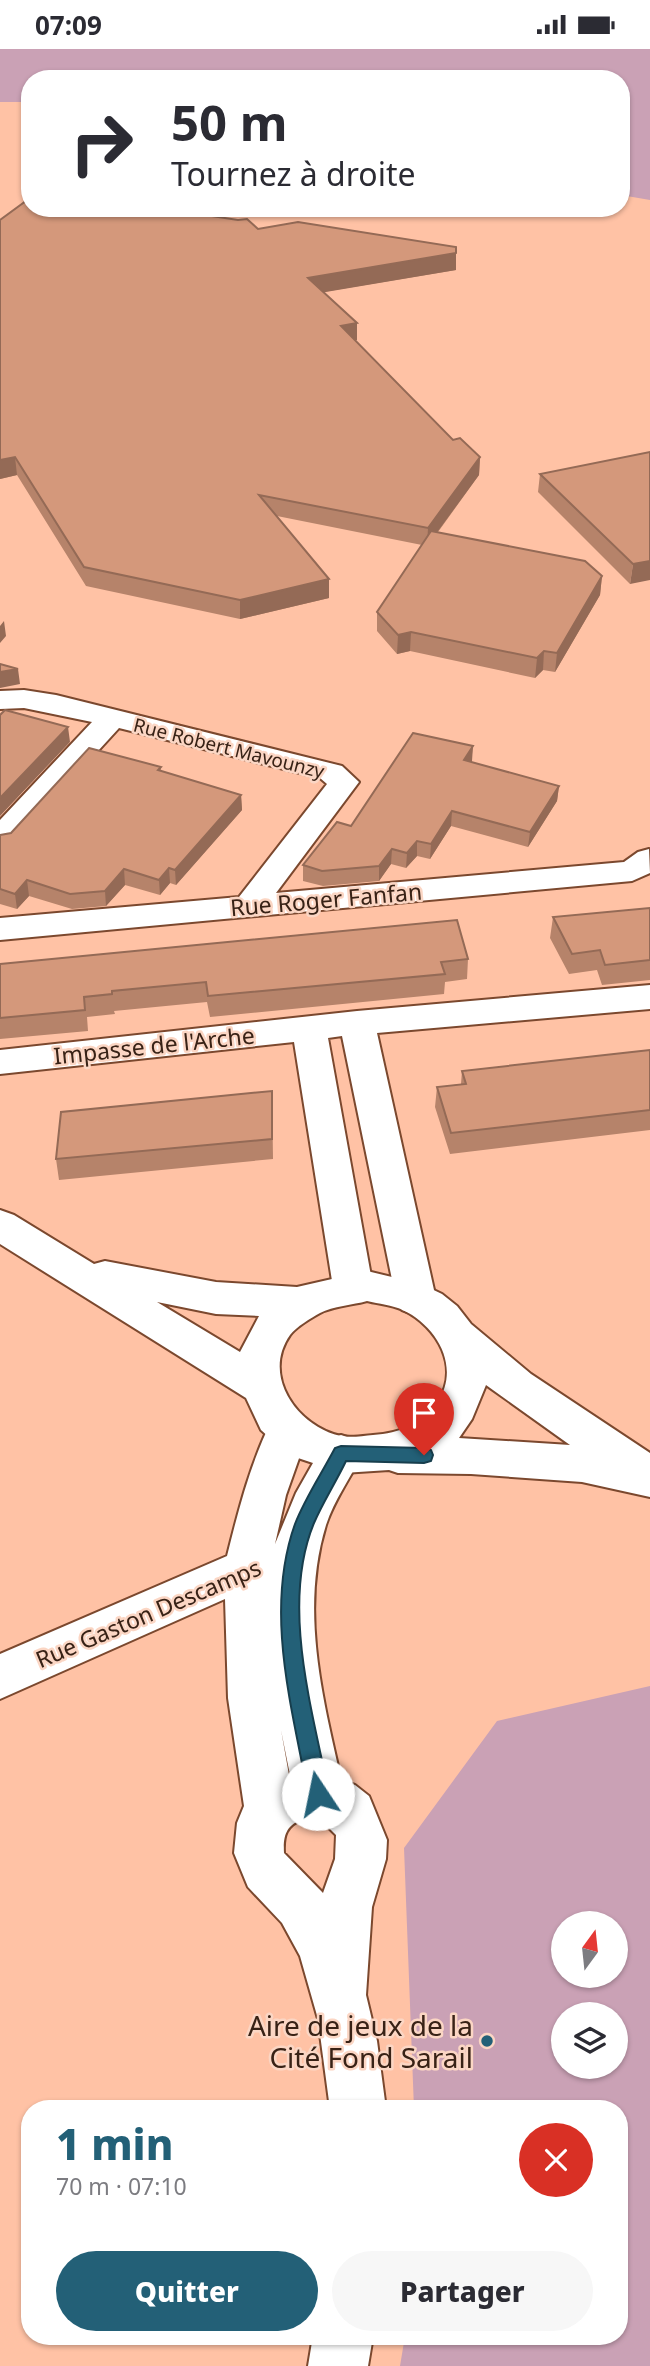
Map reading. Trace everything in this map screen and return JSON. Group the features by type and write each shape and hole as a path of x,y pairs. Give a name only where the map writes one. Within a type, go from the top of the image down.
{"street":[{"name":"Rue Robert Mavounzy","path":"0,700 24,699 56,703 331,772 344,782 249,906"},
{"path":"0,839 112,718"},
{"name":"Rue Roger Fanfan","path":"0,929 632,871 649,859"},
{"name":"Impasse de l'Arche","path":"0,1062 357,1023 650,997"},
{"path":"357,1023 416,1300"},
{"path":"309,1029 353,1287"},
{"path":"341,1217 400,1223"},
{"path":"0,1225 63,1267 164,1324 260,1386"},
{"path":"63,1267 216,1298 300,1303"},
{"path":"318,1794 293,1658 291,1582 304,1525 360,1454 412,1446 442,1429 461,1405 469,1377 465,1349 450,1324 427,1304 416,1300 367,1286 338,1288 300,1303 278,1321 262,1345 257,1374 263,1397 276,1418 288,1430 316,1446 360,1454 523,1459 582,1464 650,1478"},
{"path":"457,1335 516,1386 650,1478"},
{"path":"271,1812 252,1698 247,1568 264,1495 288,1430"},
{"name":"Rue Gaston Descamps","path":"0,1677 247,1568 298,1552"},
{"path":"340,1992 346,1903 363,1843 360,1829 346,1807 334,1799 318,1794 303,1794 286,1799 264,1821 258,1840 260,1860 270,1879 287,1891 310,1920 340,1992 355,2070 357,2100"},
{"path":"287,1891 306,1896 327,1894 344,1884 357,1869"},
{"path":"338,2366 342,2345"}],"shaded area":[{"path":"0,49 650,49 650,200 630,197 630,70 21,70 21,102 0,102"},
{"name":"Aire de jeux de la Cité Fond Sarail","path":"650,1686 650,2366 400,2366 404,2345 628,2345 628,2100 414,2100 404,1848 497,1721"}],"building":[{"path":"21,205 21,217 218,217 247,219 258,229 298,222 456,247 456,253 308,278 357,323 341,326 453,440 460,438 480,457 428,528 259,495 329,579 240,600 84,567 15,457 0,460 0,220"},
{"path":"650,452 650,561 633,564 540,474"},
{"path":"431,531 585,561 602,576 557,653 544,651 537,658 411,632 398,635 377,612"},
{"path":"0,664 18,669 0,672"},
{"path":"5,710 68,727 0,798 0,715"},
{"path":"413,733 473,746 464,760 559,786 530,832 452,811 431,844 417,841 407,853 392,849 379,866 322,871 303,865 337,822 351,826"},
{"path":"89,748 161,767 158,770 241,795 175,870 169,868 159,880 124,869 105,891 70,894 27,880 15,894 0,889 0,835 11,833"},
{"path":"650,908 650,960 605,965 600,950 572,954 553,917"},
{"path":"457,920 468,959 441,962 445,974 208,996 206,982 112,991 112,994 84,997 85,1010 0,1018 0,964"},
{"path":"650,1050 650,1110 451,1133 437,1087 466,1084 462,1071"},
{"path":"272,1091 272,1139 56,1159 61,1112"}],"place":[{"name":"Aire de jeux de la Cité Fond Sarail","path":"487,2041"}],"route":[{"path":"318,1794 296,1686 293,1658 291,1582 304,1525 341,1453 424,1455"}]}
